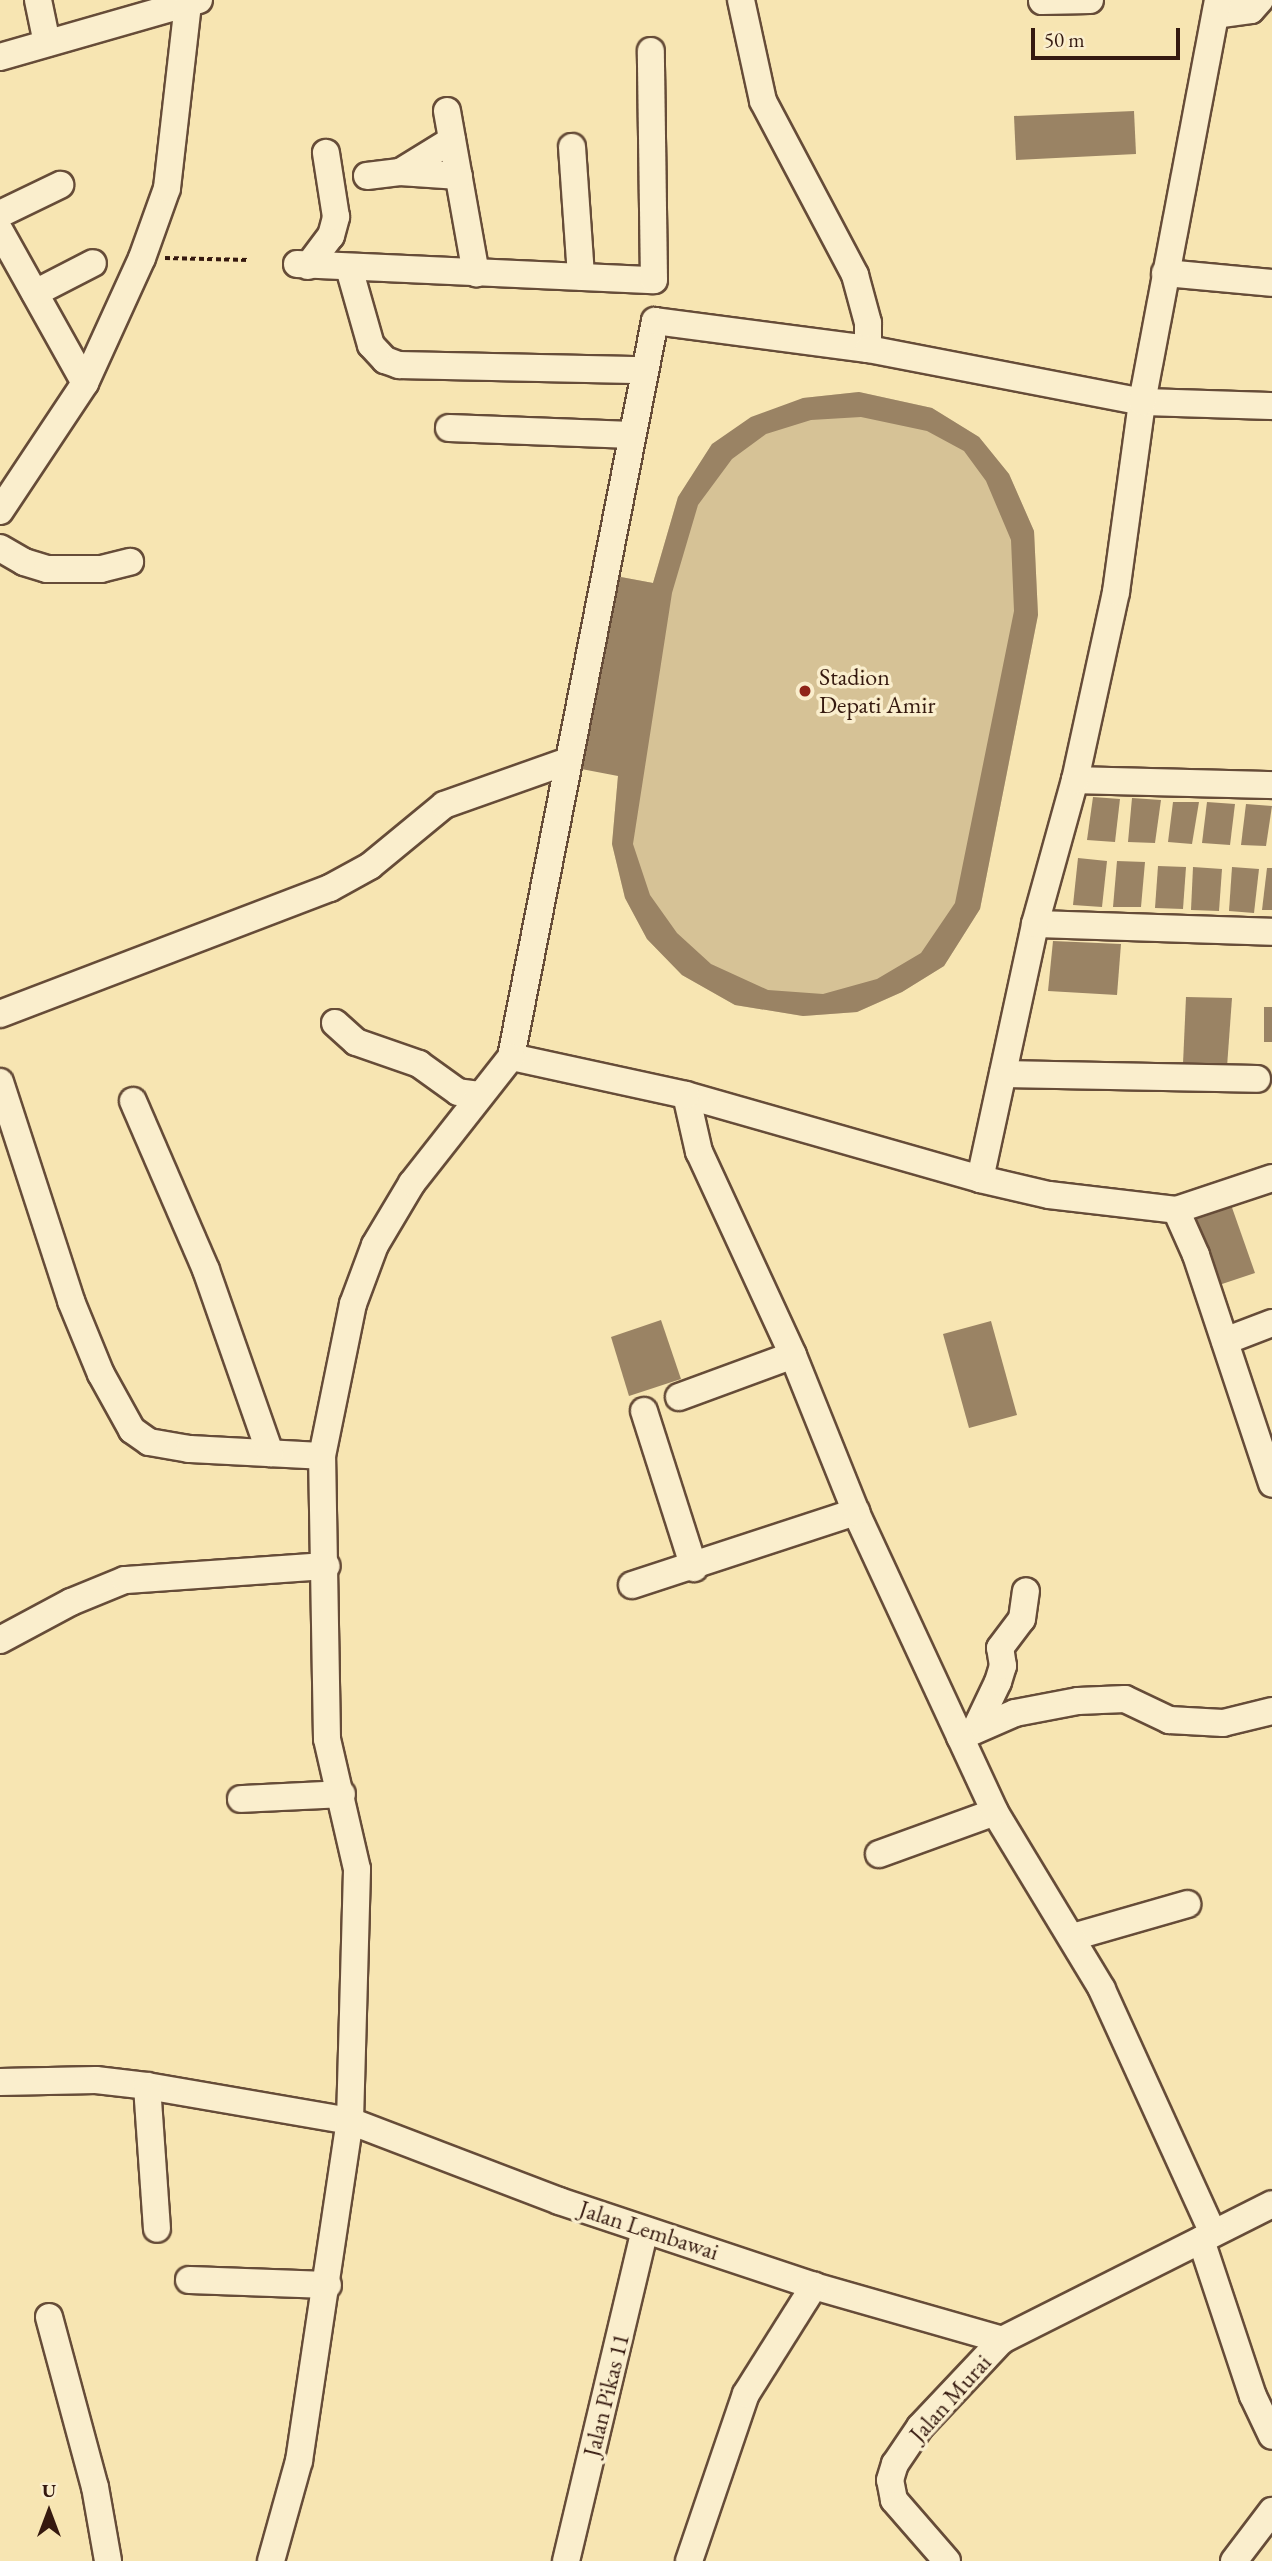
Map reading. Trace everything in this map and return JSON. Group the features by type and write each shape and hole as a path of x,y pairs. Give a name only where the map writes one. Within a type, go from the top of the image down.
{"street":[{"path":"38,0 47,43"},
{"path":"741,0 763,101 855,275 867,323 868,349"},
{"path":"1042,1 1090,0"},
{"path":"980,1179 1035,923 1075,780 1116,592 1142,401 1217,7 1251,10 1260,0"},
{"path":"0,57 193,2 167,188 142,258 85,383 0,511"},
{"path":"271,2561 299,2461 328,2285 350,2121 357,1869 342,1794 327,1739 327,1566 323,1456 353,1304 374,1245 412,1183 511,1057 655,321 651,51"},
{"path":"447,110 476,273"},
{"path":"400,172 452,140"},
{"path":"572,147 581,277"},
{"path":"326,153 337,201 336,217 331,236 303,265 654,280"},
{"path":"367,176 400,172 459,176"},
{"path":"0,214 60,185"},
{"path":"0,231 85,383"},
{"path":"35,293 93,263"},
{"path":"349,268 371,345 392,363 414,367 644,370"},
{"path":"1165,273 1272,284"},
{"path":"655,321 868,349 1142,401 1272,405"},
{"path":"449,428 632,435"},
{"path":"0,548 24,562 47,569 101,569 131,562"},
{"path":"0,1014 330,888 370,866 444,805 568,761"},
{"path":"1075,780 1272,785"},
{"path":"1035,923 1272,932"},
{"path":"335,1023 356,1042 419,1064 458,1092 479,1095"},
{"path":"511,1057 686,1095 980,1179 1049,1195 1176,1210 1272,1178"},
{"path":"1003,1074 1257,1079"},
{"path":"686,1095 699,1152 793,1355 856,1512 967,1733 995,1812 1073,1937 1165,2123 1207,2236 1254,2396 1272,2436"},
{"path":"2,1098 71,1301 101,1374 132,1430 149,1442 189,1449 323,1456"},
{"path":"133,1101 206,1270 270,1453"},
{"path":"1176,1210 1225,1341 1272,1484"},
{"path":"1225,1341 1272,1323"},
{"path":"678,1397 793,1355"},
{"path":"644,1411 694,1568"},
{"path":"632,1585 694,1568 856,1512"},
{"path":"0,1640 71,1602 125,1580 327,1566"},
{"path":"967,1733 999,1682 1000,1648 1022,1619 1026,1591"},
{"path":"967,1733 1015,1713 1078,1701 1125,1699 1169,1720 1183,1721 1223,1723 1272,1711"},
{"path":"241,1800 342,1794"},
{"path":"879,1854 995,1812"},
{"path":"1073,1937 1187,1904"},
{"name":"Jalan Lembawai","path":"0,2082 96,2080 147,2085 350,2121 645,2230 814,2286 1002,2340"},
{"path":"147,2085 157,2229"},
{"path":"1002,2340 1272,2204"},
{"name":"Jalan Pikas 11","path":"566,2561 645,2230"},
{"path":"189,2280 328,2285"},
{"path":"689,2561 746,2394 814,2286"},
{"path":"49,2317 95,2487 108,2561"},
{"name":"Jalan Murai","path":"947,2561 894,2500 890,2480 895,2464 920,2427 1002,2340"},
{"path":"1234,2561 1272,2511"}],"path":[{"path":"142,258 248,260"}],"shaded area":[{"name":"Stadion Depati Amir","path":"859,392 932,408 979,437 1009,474 1034,531 1038,615 980,909 944,966 902,992 857,1012 803,1016 735,1005 682,975 647,939 625,898 612,844 618,776 610,575 653,583 678,497 712,444 803,398"}],"building":[{"path":"1134,111 1136,154 1016,160 1014,116"},
{"path":"859,392 932,408 979,437 1009,474 1034,531 1038,615 980,909 944,966 902,992 857,1012 803,1016 735,1005 682,975 647,939 625,898 612,844 618,776 571,767 610,575 653,583 678,497 712,444 751,417 803,398","holes":["861,417 927,431 964,451 986,481 1011,540 1014,611 955,903 921,953 877,979 823,994 768,990 711,964 677,933 650,895 633,844 672,593 698,505 732,459 766,434 811,420"]},
{"path":"1093,797 1120,799 1115,842 1087,840"},
{"path":"1132,798 1161,800 1155,843 1128,842"},
{"path":"1173,802 1199,802 1192,844 1168,842"},
{"path":"1207,802 1235,804 1230,845 1202,843"},
{"path":"1246,804 1272,806 1266,846 1241,845"},
{"path":"1078,858 1107,861 1102,907 1073,905"},
{"path":"1117,861 1145,862 1141,907 1113,907"},
{"path":"1158,866 1186,867 1183,909 1155,908"},
{"path":"1193,867 1222,869 1219,911 1191,910"},
{"path":"1232,867 1259,869 1254,913 1229,911"},
{"path":"1267,868 1272,868 1272,910 1262,910"},
{"path":"1053,941 1121,944 1117,995 1048,991"},
{"path":"1186,997 1232,998 1227,1067 1183,1064"},
{"path":"1264,1007 1272,1007 1272,1042 1264,1042"},
{"path":"1229,1199 1255,1273 1216,1286 1190,1213"},
{"path":"661,1320 681,1379 629,1396 611,1337"},
{"path":"991,1321 1017,1415 969,1428 943,1334"}],"place":[{"name":"Stadion Depati Amir","path":"805,691"}]}
